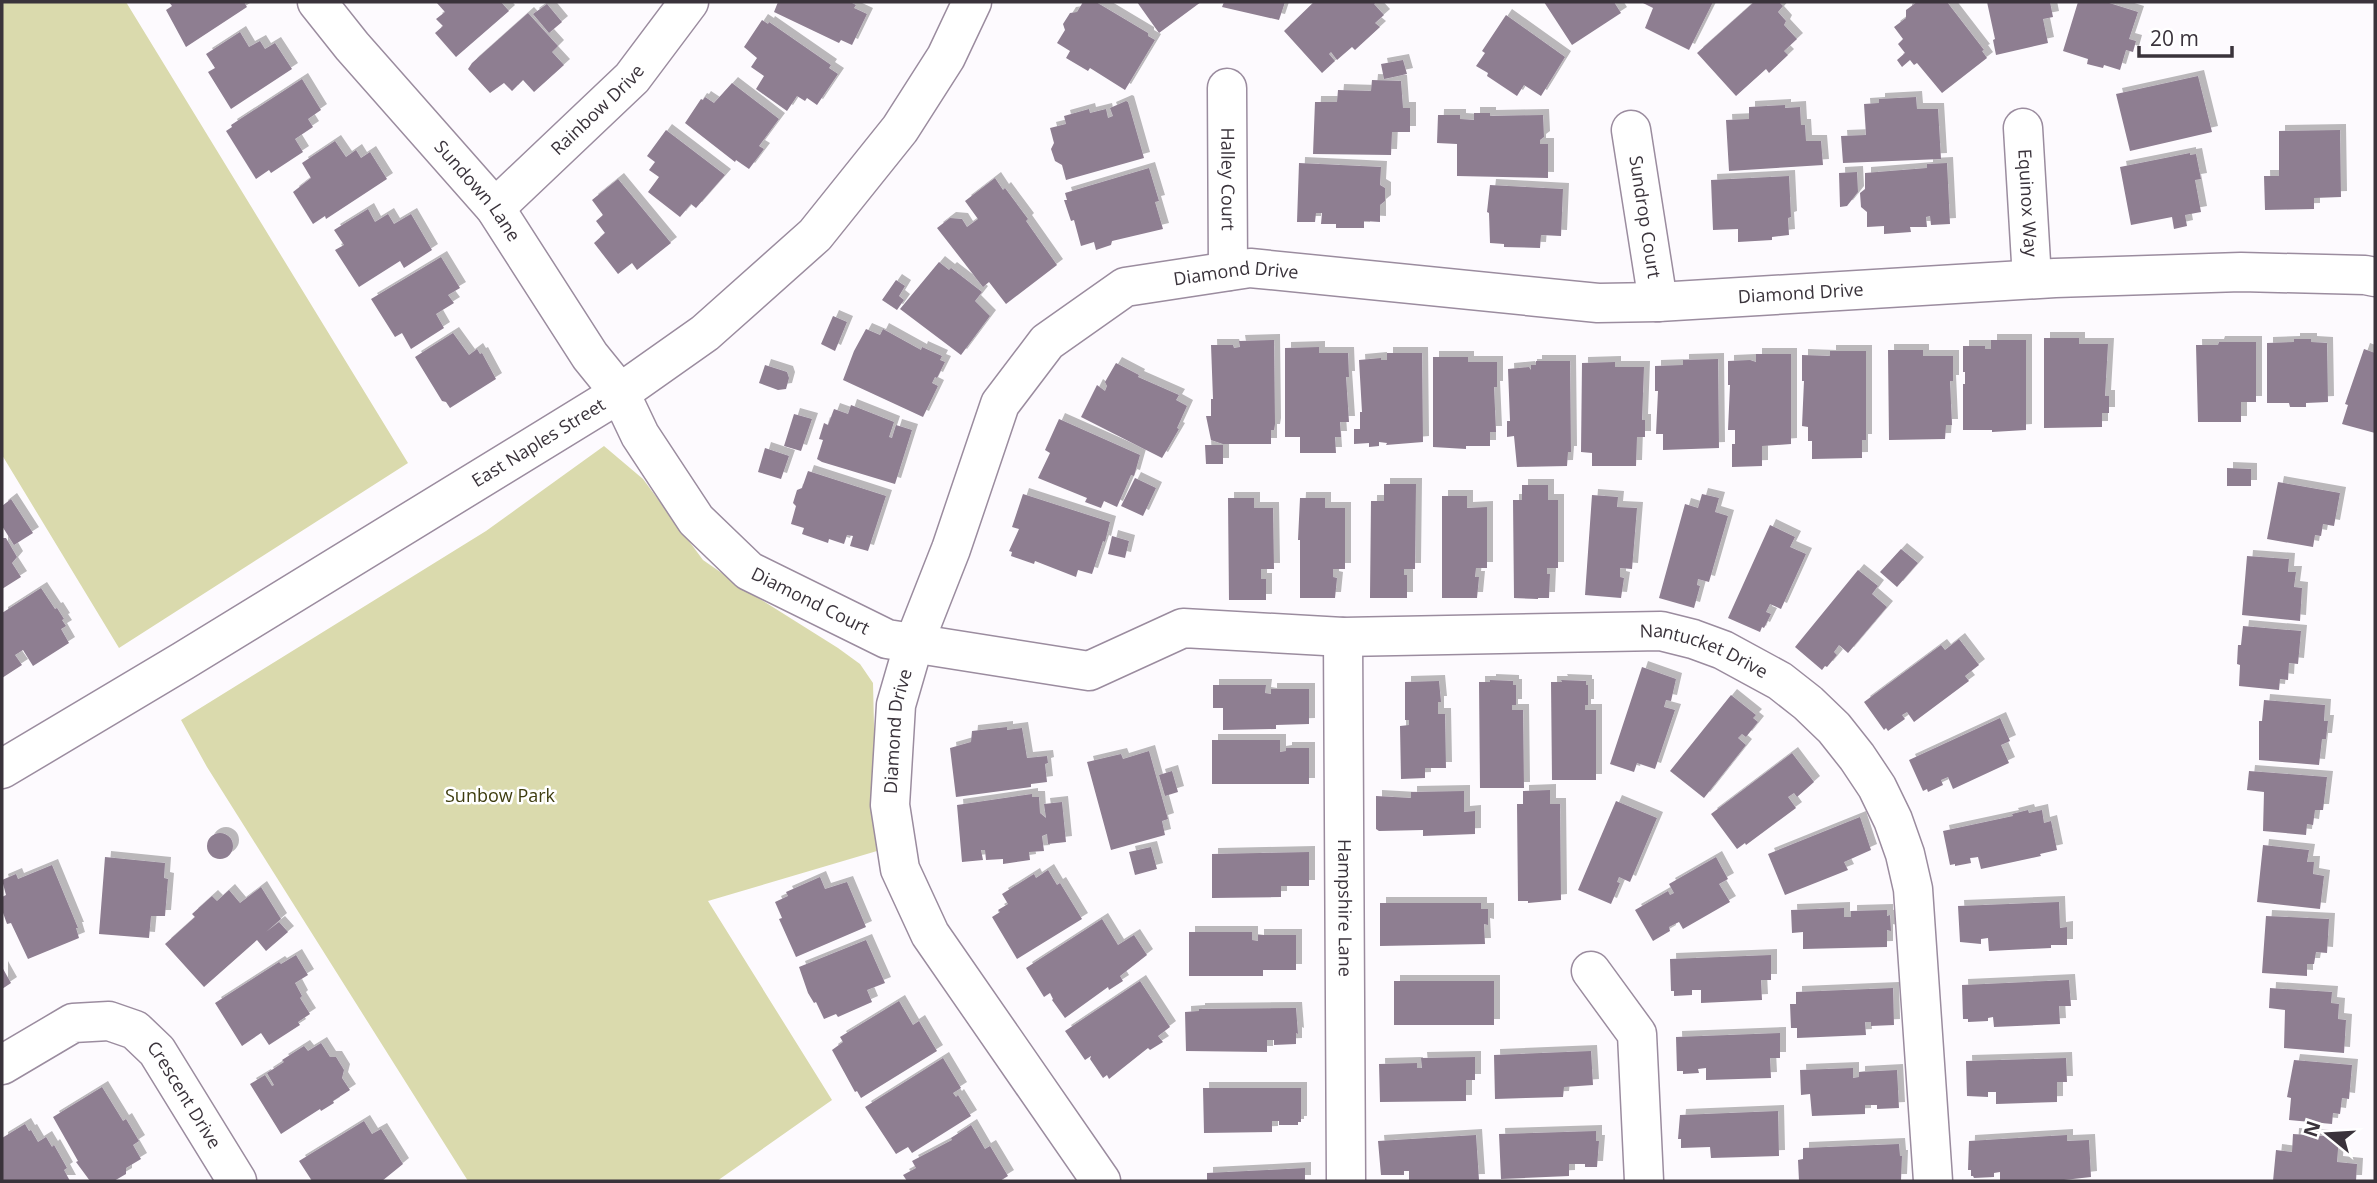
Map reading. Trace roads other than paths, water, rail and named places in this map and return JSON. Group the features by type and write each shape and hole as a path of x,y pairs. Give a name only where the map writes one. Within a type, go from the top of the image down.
{"street":[{"name":"Sundown Lane","path":"317,2 352,46 495,208 590,356 620,393"},
{"name":"Rainbow Drive","path":"495,208 632,78 689,2"},
{"name":"East Naples Street","path":"2,769 620,393 705,333 816,235 900,129 946,57 972,2"},
{"name":"Halley Court","path":"1227,88 1228,271"},
{"name":"Equinox Way","path":"2023,128 2032,279"},
{"name":"Sundrop Court","path":"1631,130 1658,302"},
{"name":"Diamond Drive","path":"1101,1181 930,934 900,869 890,805 896,705 914,643 951,549 1000,404 1047,342 1125,287 1250,268 1598,303 1658,302 2032,279 2241,272 2375,277"},
{"name":"Diamond Court","path":"620,393 640,435 696,520 749,571 887,639 1089,671"},
{"name":"Nantucket Drive","path":"1089,671 1183,628 1343,637 1661,631 1693,639 1742,659 1780,681 1834,728 1870,777 1892,820 1905,854 1913,889 1933,1181"},
{"name":"Hampshire Lane","path":"1343,637 1346,1181"},
{"path":"1591,971 1637,1034 1644,1181"},
{"name":"Crescent Drive","path":"2,1065 73,1023 109,1021 135,1030 157,1051 237,1181"}],"park label":[{"name":"Sunbow Park","path":"500,796"}]}
